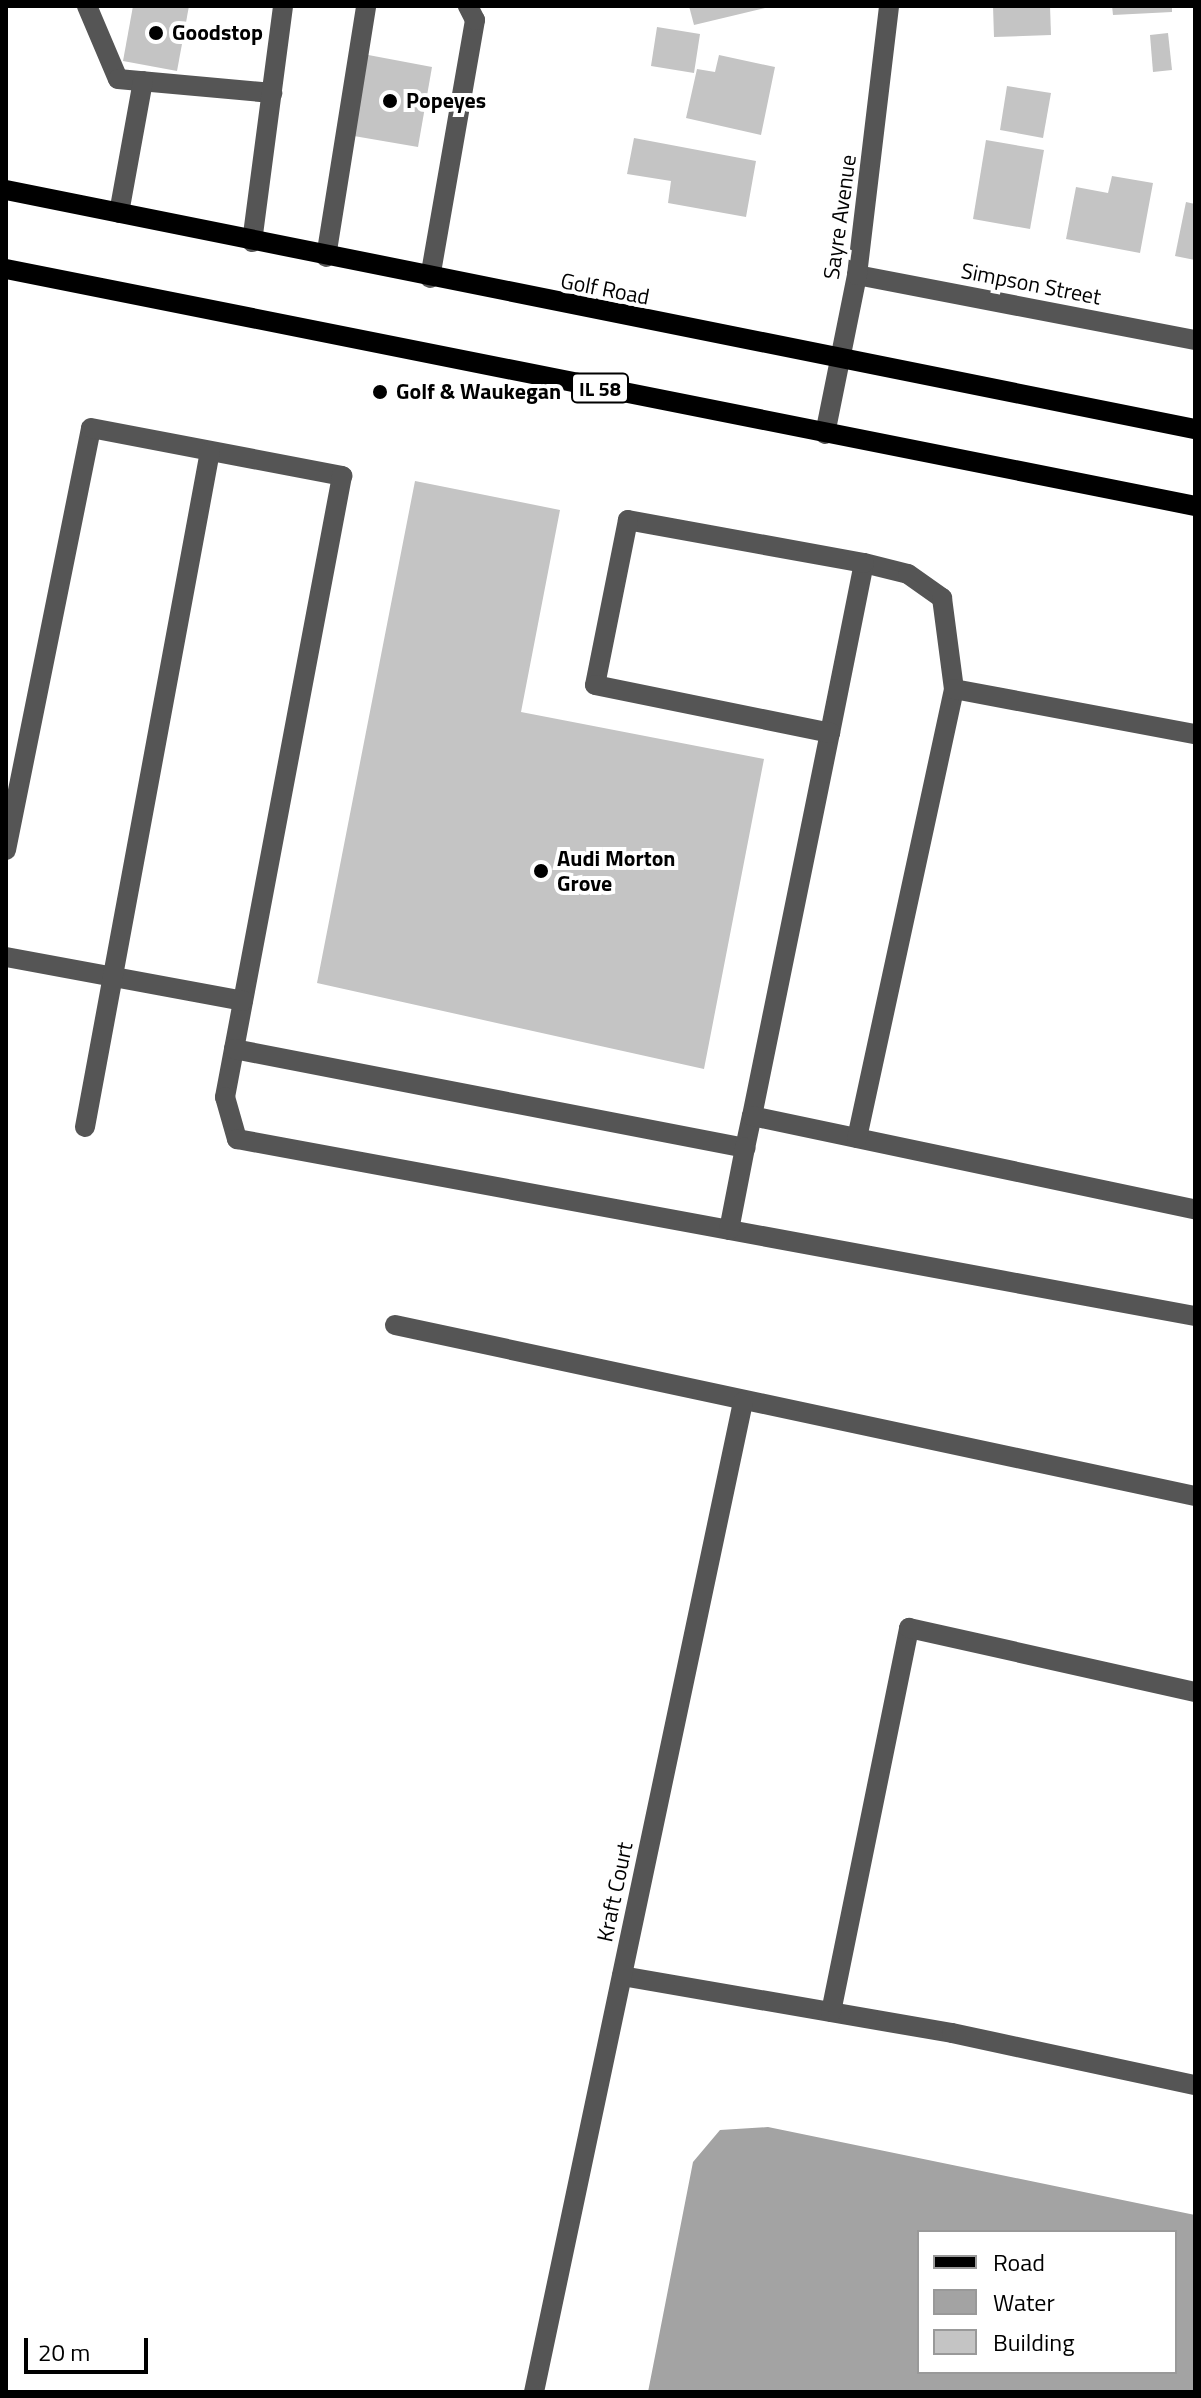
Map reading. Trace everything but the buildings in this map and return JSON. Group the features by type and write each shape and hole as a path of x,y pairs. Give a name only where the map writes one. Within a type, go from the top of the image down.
{"main road":[{"name":"Golf Road","path":"6,190 430,278 1195,429"},
{"name":"IL 58","path":"6,269 1195,506"}],"street":[{"path":"87,6 118,79 272,93"},
{"path":"252,242 283,6"},
{"path":"326,257 366,6"},
{"name":"Sayre Avenue","path":"825,434 857,275 889,6"},
{"path":"430,278 472,13"},
{"path":"119,213 143,81"},
{"name":"Simpson Street","path":"857,275 1195,340"},
{"path":"6,850 91,428 342,476 225,1097 237,1139 1195,1316"},
{"path":"85,1127 210,451"},
{"path":"830,733 595,685 628,520 864,563 908,574 942,598 954,689 857,1138"},
{"path":"729,1230 864,563"},
{"path":"954,689 1195,734"},
{"path":"6,957 243,1001"},
{"path":"234,1049 745,1148"},
{"path":"752,1116 1195,1209"},
{"path":"395,1325 743,1402 1195,1496"},
{"name":"Kraft Court","path":"534,2392 743,1402"},
{"path":"831,2012 909,1628 1195,1692"},
{"path":"622,1976 831,2012 1195,2085"}],"water":[{"path":"768,2127 1195,2215 1195,2392 648,2392 693,2162 720,2130"}],"place":[{"name":"Goodstop","path":"156,33"},
{"name":"Popeyes","path":"390,101"},
{"name":"Golf & Waukegan","path":"380,392"},
{"name":"Audi Morton Grove","path":"541,871"}]}
